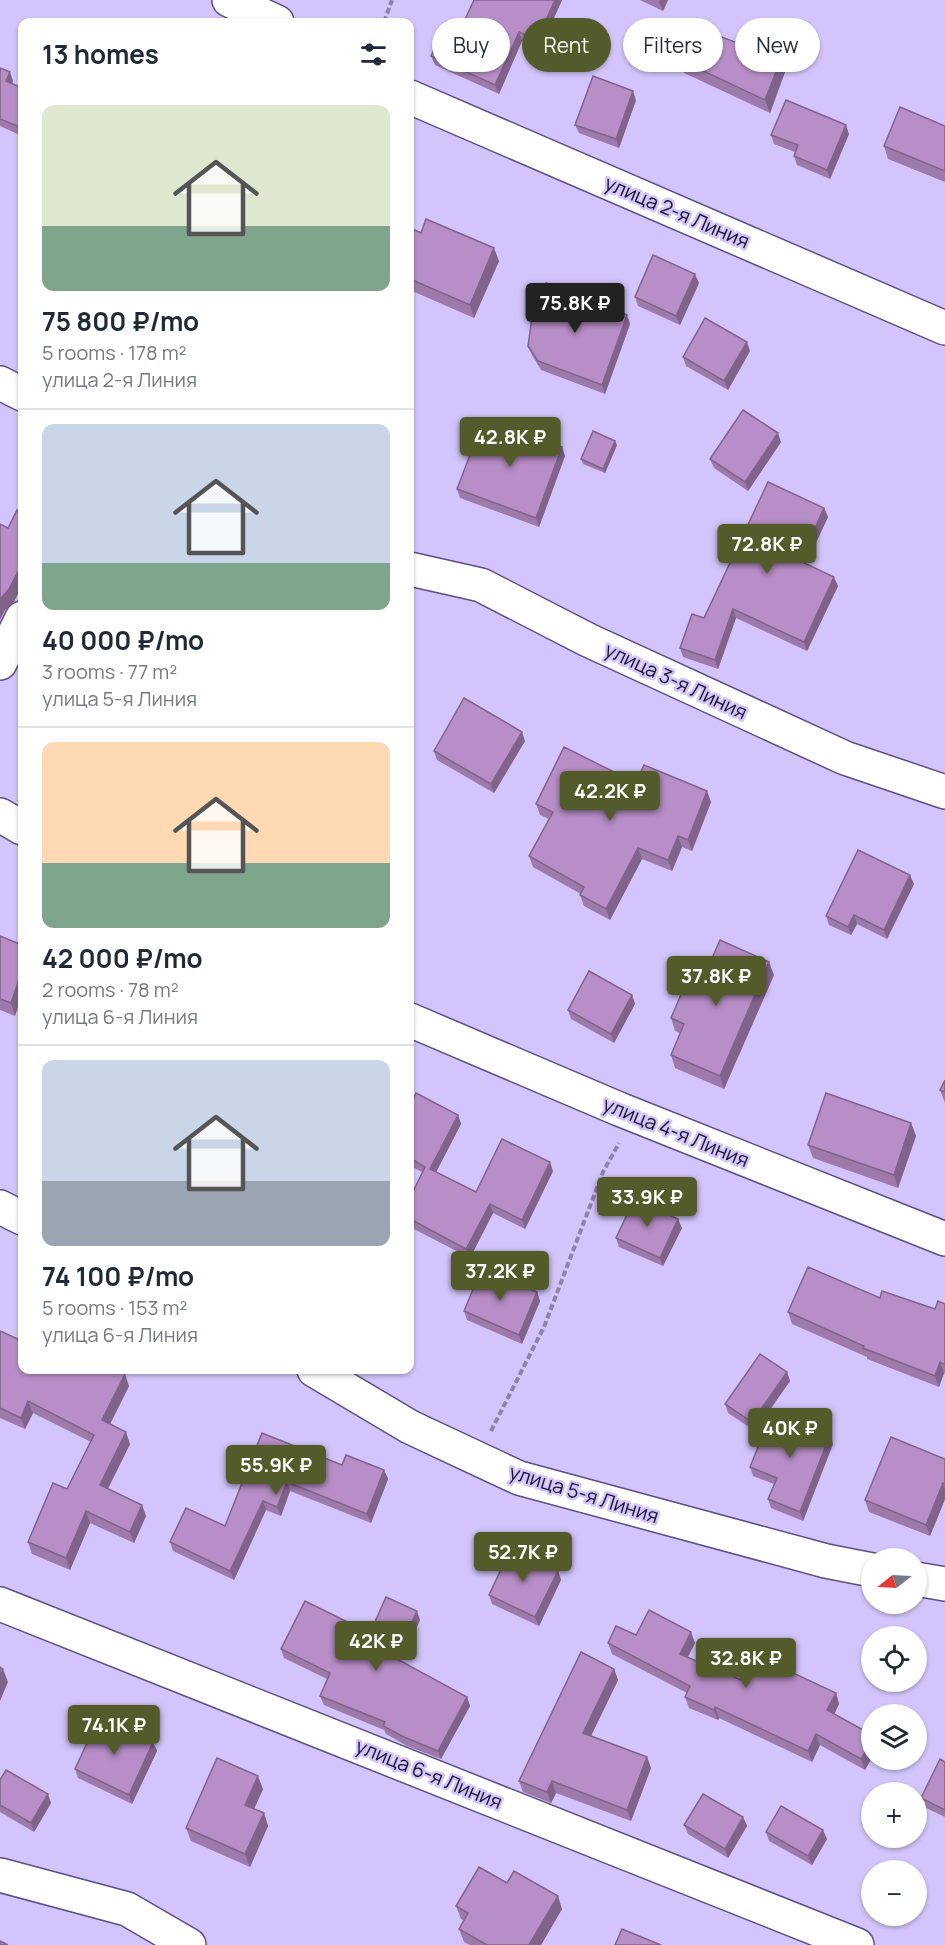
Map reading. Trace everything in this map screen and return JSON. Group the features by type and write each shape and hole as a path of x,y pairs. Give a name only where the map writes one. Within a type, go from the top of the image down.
{"street":[{"path":"229,0 268,18"},
{"name":"улица 2-я Линия","path":"414,99 945,328"},
{"path":"0,383 18,392"},
{"name":"улица 3-я Линия","path":"414,570 481,585 588,640 845,758 945,792"},
{"path":"0,663 18,626"},
{"path":"0,815 18,826"},
{"name":"улица 4-я Линия","path":"414,1022 634,1116 945,1239"},
{"path":"0,1207 18,1216"},
{"name":"улица 5-я Линия","path":"321,1374 410,1426 519,1478 816,1558 861,1568"},
{"path":"927,1581 945,1584"},
{"name":"улица 6-я Линия","path":"0,1604 857,1945"},
{"path":"0,1875 127,1909 189,1945"}],"path":[{"path":"385,18 392,0"},
{"path":"477,1458 544,1327 603,1172 634,1116"}],"building":[{"path":"474,0 555,0 547,18 522,18 522,33 519,32 510,52 510,18 466,18"},
{"path":"723,37 735,42 735,72 776,72 765,100 706,72 723,72"},
{"path":"0,68 10,72 6,81 18,86 18,126 0,119"},
{"path":"466,72 501,72 495,85"},
{"path":"593,76 633,91 616,139 575,125"},
{"path":"786,100 846,125 827,170 794,156 798,145 771,135"},
{"path":"900,107 945,126 945,171 884,146"},
{"path":"426,219 494,248 470,305 414,281 414,230 421,233"},
{"path":"653,255 695,274 676,316 635,297"},
{"path":"546,283 627,315 602,385 538,361 528,346 532,317"},
{"path":"705,318 747,342 724,381 683,357"},
{"path":"743,410 778,433 745,482 710,459"},
{"path":"484,418 562,447 536,518 457,489"},
{"path":"593,431 615,441 603,469 581,459"},
{"path":"768,482 824,508 800,561 834,577 804,642 733,609 715,660 680,648 692,614 704,618"},
{"path":"17,510 18,572 9,589 0,599 0,524 8,528"},
{"path":"464,698 522,732 491,784 434,751"},
{"path":"564,747 636,783 644,765 707,791 688,840 678,836 668,860 638,848 606,909 580,895 584,887 529,856 553,812 536,804"},
{"path":"858,850 910,875 884,930 854,915 848,927 826,916"},
{"path":"0,936 18,943 18,983 11,1003 0,999"},
{"path":"720,940 769,962 720,1076 671,1055 684,1024 671,1018 694,964 707,970"},
{"path":"589,971 632,995 611,1034 568,1010"},
{"path":"945,1080 945,1092 940,1090"},
{"path":"416,1093 458,1115 430,1169 476,1192 502,1139 550,1162 522,1220 490,1204 466,1249 414,1221 414,1190 425,1167 414,1160 414,1097"},
{"path":"826,1093 911,1123 894,1175 808,1145"},
{"path":"635,1198 678,1219 660,1258 616,1238"},
{"path":"808,1267 880,1298 882,1291 935,1309 938,1301 945,1304 945,1365 940,1362 935,1376 863,1348 864,1346 788,1312"},
{"path":"482,1268 537,1292 519,1335 464,1311"},
{"path":"0,1331 18,1339 18,1374 125,1374 102,1420 126,1432 100,1485 142,1505 130,1532 86,1511 66,1558 28,1542 53,1483 67,1489 94,1435 28,1401 21,1418 0,1408"},
{"path":"760,1354 787,1372 752,1422 725,1404"},
{"path":"772,1412 830,1435 800,1512 768,1499 777,1478 750,1467"},
{"path":"262,1433 342,1465 346,1455 384,1470 367,1514 287,1482 277,1507 263,1501 230,1571 170,1542 186,1508 225,1526"},
{"path":"891,1437 945,1459 945,1484 943,1483 926,1525 865,1500"},
{"path":"511,1548 558,1571 535,1617 489,1595"},
{"path":"386,1597 417,1611 395,1658 467,1697 438,1751 383,1726 385,1722 320,1696 330,1673 281,1649 305,1601 370,1633"},
{"path":"649,1610 691,1632 680,1654 741,1680 753,1654 836,1693 827,1710 861,1729 861,1759 816,1734 808,1751 715,1707 714,1710 685,1697 690,1686 608,1643 616,1626 636,1635"},
{"path":"581,1652 614,1669 583,1733 647,1757 627,1810 552,1781 547,1792 519,1781"},
{"path":"99,1717 153,1742 129,1795 75,1769"},
{"path":"217,1758 258,1776 245,1805 264,1813 245,1854 186,1828"},
{"path":"940,1759 945,1762 945,1810 927,1801 927,1786"},
{"path":"6,1770 48,1794 31,1823 0,1805 0,1780"},
{"path":"703,1794 743,1817 725,1849 684,1825"},
{"path":"781,1806 823,1830 808,1856 766,1832"},
{"path":"479,1867 507,1883 514,1871 558,1896 529,1945 487,1945 459,1929 468,1913 456,1906"},
{"path":"622,1929 661,1945 615,1945"}]}
